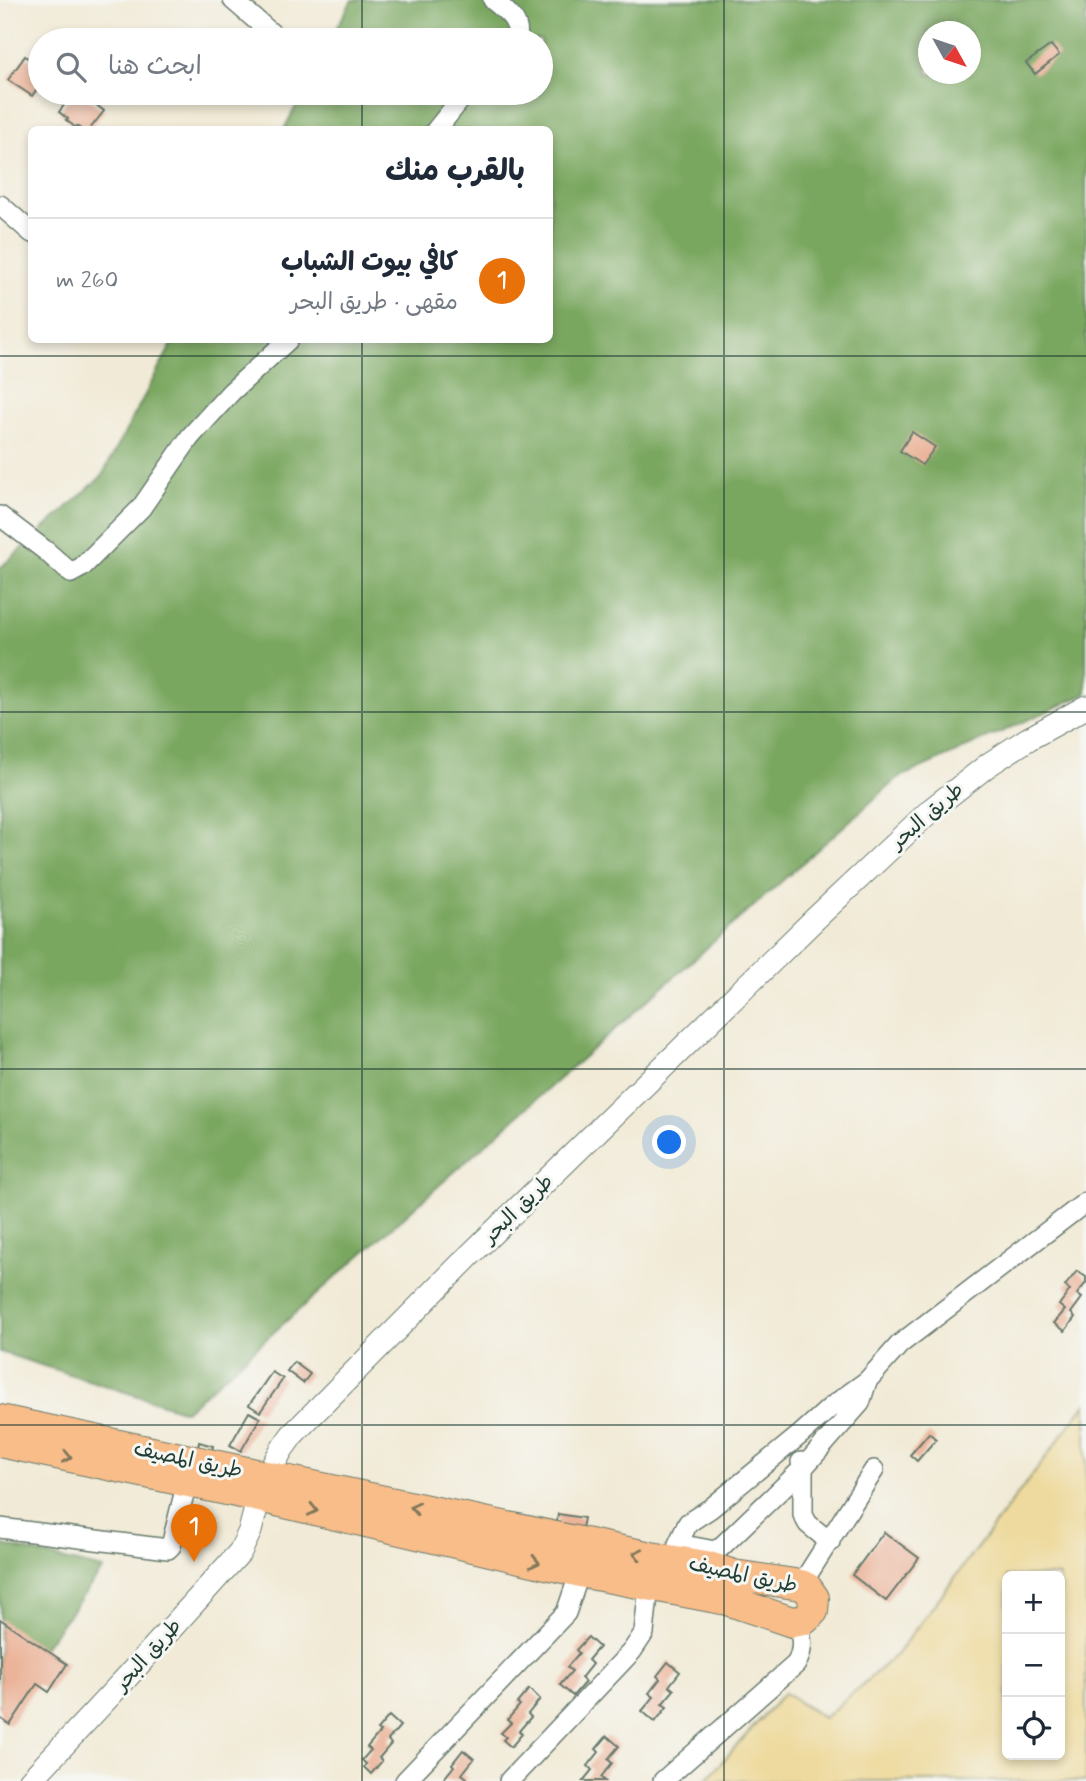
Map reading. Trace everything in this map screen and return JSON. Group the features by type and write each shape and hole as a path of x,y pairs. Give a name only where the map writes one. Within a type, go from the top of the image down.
{"main road":[{"name":"طريق المصيف","path":"1,1442 187,1482 263,1487 580,1572 649,1585 716,1584 801,1585 811,1592 814,1604 809,1616 792,1622 716,1584 637,1554 263,1487 1,1442"}],"street":[{"path":"233,0 265,28"},
{"path":"494,0 518,28"},
{"path":"439,126 456,105"},
{"path":"0,205 28,230"},
{"path":"0,516 71,573 82,567 141,509 190,437 231,392 286,343"},
{"name":"طريق البحر","path":"30,1781 229,1565 246,1542 263,1487 292,1435 470,1255 932,809 988,765 1086,707"},
{"path":"867,1381 860,1403 803,1468 718,1550 678,1544 688,1523 867,1381 900,1344 1086,1202"},
{"path":"793,1441 803,1468 803,1515 808,1524 830,1542"},
{"path":"801,1585 874,1470"},
{"path":"0,1528 168,1549 187,1482"},
{"path":"405,1781 566,1613 580,1572"},
{"path":"509,1781 632,1651 645,1633 649,1585"},
{"path":"663,1781 796,1664 802,1644 798,1622"}],"green space":[{"path":"352,0 1086,0 1086,694 898,778 185,1411 0,1352 0,568 102,476 172,343 553,343 553,126 286,126 297,105 553,105 553,28 337,28"},
{"path":"0,1544 103,1569 0,1705"}],"sand":[{"path":"1086,1404 1086,1781 705,1781 784,1693 824,1718 896,1655"}],"building":[{"path":"1051,45 1059,55 1035,74 1026,63"},
{"path":"25,56 28,58 28,93 8,80"},
{"path":"64,105 96,105 104,111 92,126 74,126 59,112"},
{"path":"912,432 935,447 922,465 900,451"},
{"path":"1077,1271 1086,1277 1086,1283 1077,1294 1082,1298 1071,1313 1075,1317 1065,1331 1054,1323 1065,1310 1059,1305 1070,1290 1065,1286"},
{"path":"294,1362 310,1374 303,1383 287,1371"},
{"path":"272,1372 283,1379 260,1412 249,1405"},
{"path":"249,1412 260,1418 241,1451 230,1445"},
{"path":"929,1433 936,1439 917,1461 910,1455"},
{"path":"199,1442 213,1446 212,1452 198,1448"},
{"path":"558,1514 584,1518 581,1534 556,1529"},
{"path":"884,1532 919,1558 886,1601 852,1575"},
{"path":"0,1619 67,1664 49,1692 37,1684 10,1725 0,1718"},
{"path":"588,1637 599,1647 588,1660 592,1664 581,1678 585,1682 573,1696 560,1685 572,1671 567,1667 579,1653 576,1650"},
{"path":"668,1662 680,1672 669,1686 674,1690 662,1704 667,1707 655,1722 642,1711 654,1697 649,1693"},
{"path":"529,1689 540,1699 528,1714 531,1717 519,1731 522,1734 511,1747 503,1740 506,1737 501,1733 511,1723 507,1720"},
{"path":"389,1716 400,1726 388,1740 391,1744 379,1758 382,1761 371,1774 364,1767 366,1764 362,1760 371,1750 367,1747 380,1732 377,1730"},
{"path":"607,1736 619,1746 608,1759 612,1763 601,1777 605,1781 583,1781 592,1770 588,1766 599,1752 596,1749"},
{"path":"463,1750 474,1759 462,1774 467,1778 464,1781 442,1781 454,1766 452,1764"}],"place":[{"name":"كافي بيوت الشباب","path":"194,1562"}]}
